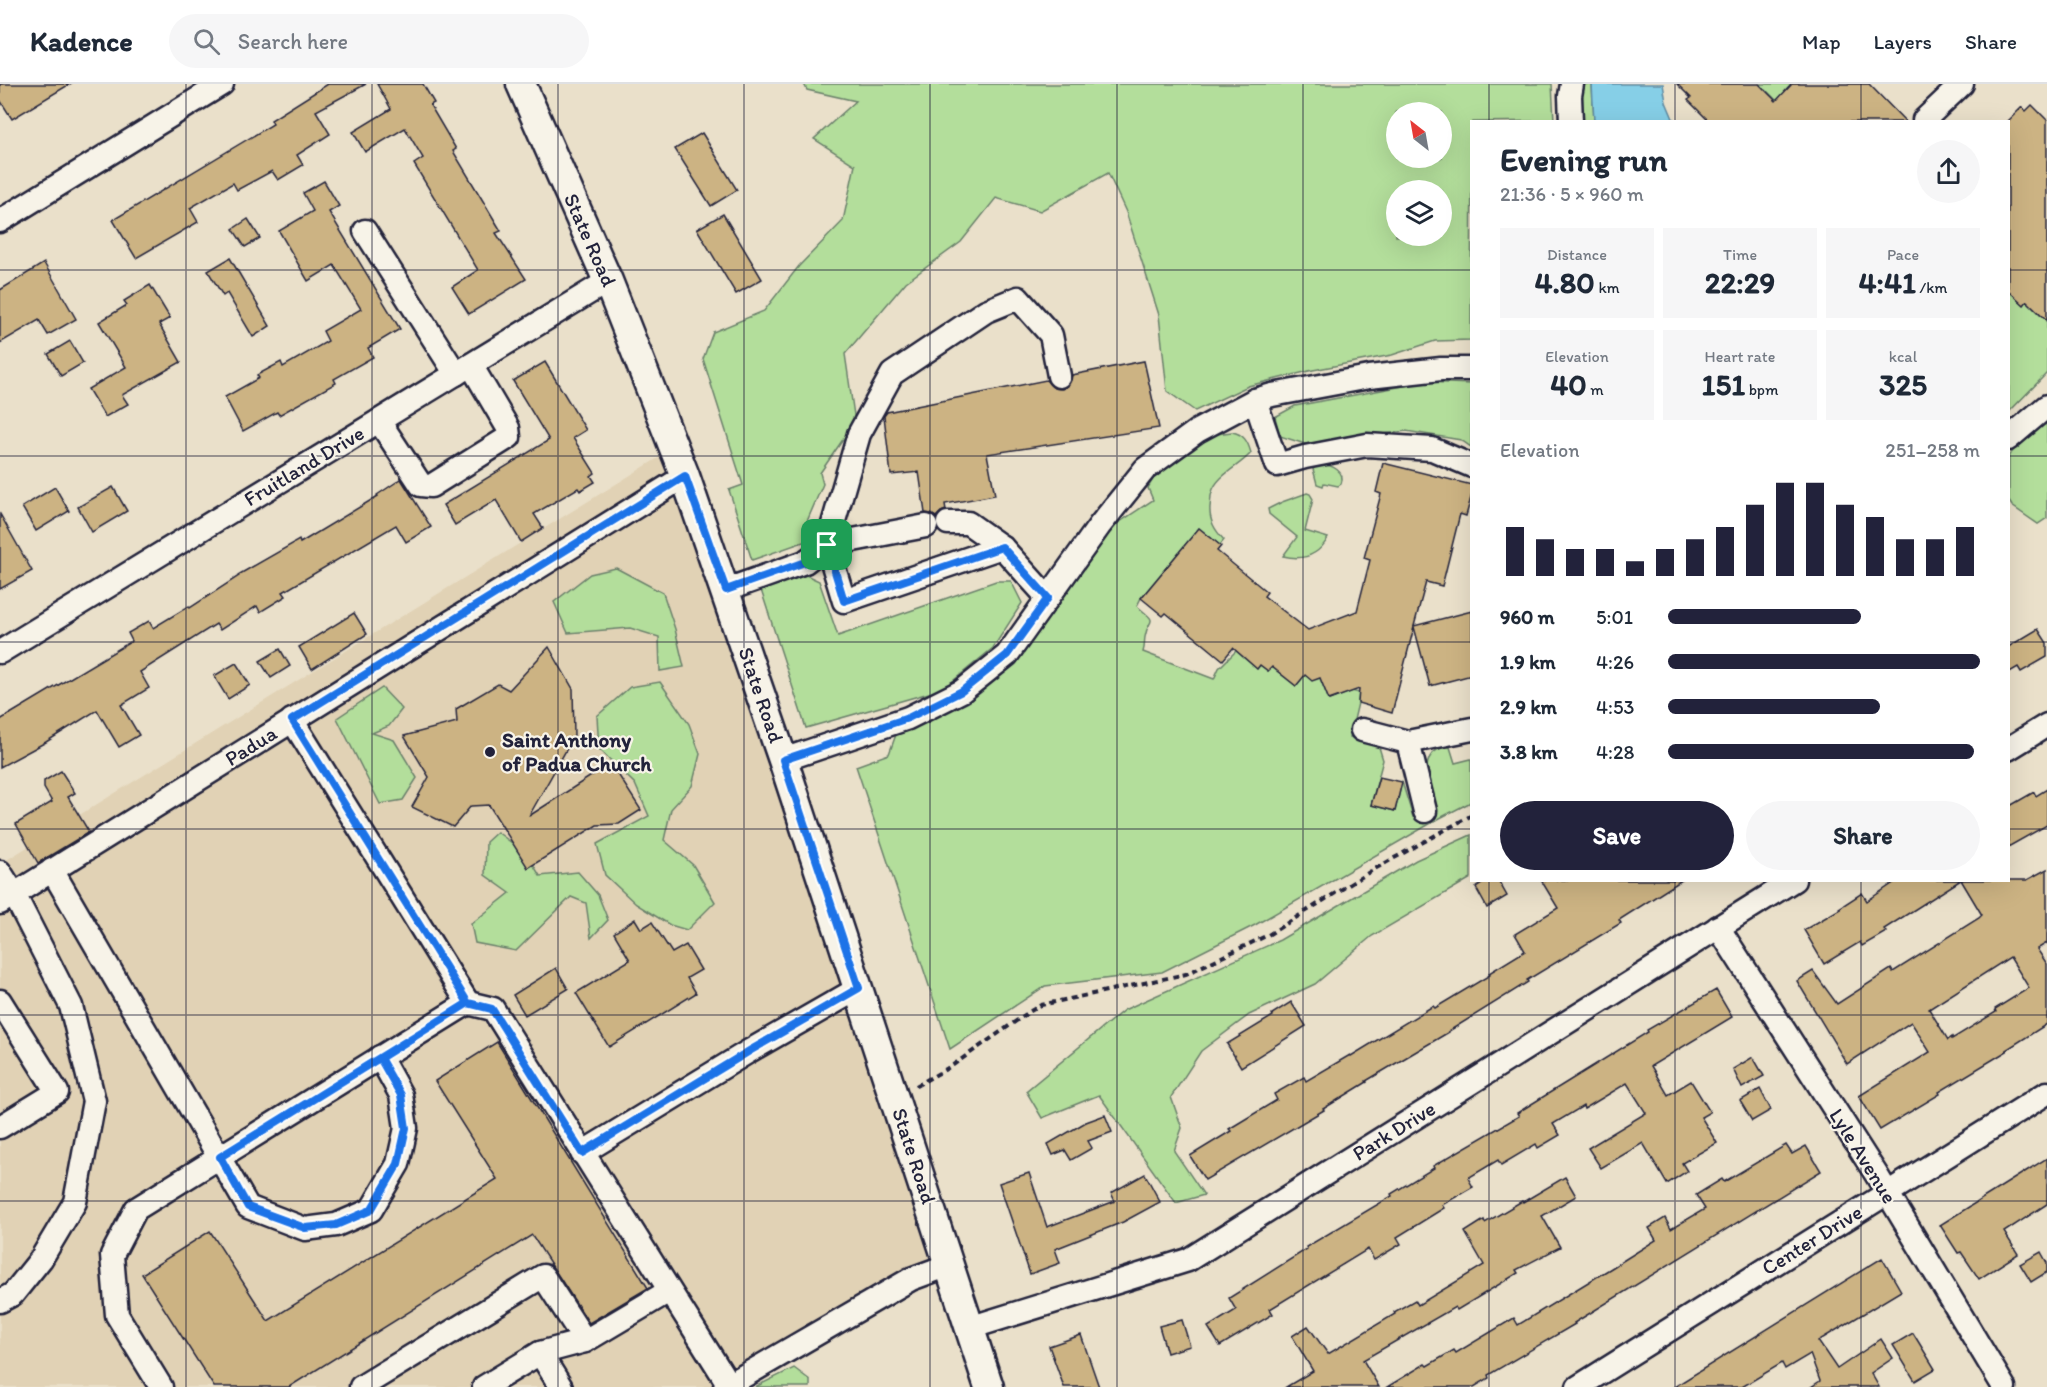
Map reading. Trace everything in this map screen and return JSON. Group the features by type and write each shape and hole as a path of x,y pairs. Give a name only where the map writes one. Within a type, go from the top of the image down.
{"main road":[{"name":"State Road","path":"521,84 608,281 685,476 726,590 989,1387"}],"street":[{"path":"0,221 222,84"},
{"path":"1571,120 1572,84"},
{"path":"1924,120 1962,84"},
{"path":"365,231 508,428 509,437 431,486 420,485 379,421"},
{"name":"Fruitland Drive","path":"0,652 608,281"},
{"path":"1002,547 844,601 827,545 859,434 892,374 986,311 1018,298 1051,335 1059,376"},
{"path":"783,760 908,718 962,691 1007,655 1100,525 1145,469 1197,431 1255,400 1272,395 1369,377 1441,369 1470,369"},
{"path":"1255,400 1277,465 1367,445 1432,449 1470,465"},
{"path":"2010,437 2047,406"},
{"name":"Padua","path":"7,898 685,476"},
{"path":"726,590 805,562 827,545 937,524 968,523 1002,547 1048,598"},
{"path":"292,720 468,1003 492,1009 727,1386 911,1279 949,1265"},
{"path":"2010,748 2047,725"},
{"path":"1362,730 1408,742 1470,729"},
{"path":"1408,742 1425,811"},
{"path":"52,870 248,1207 305,1228 336,1225 371,1210 398,1164 406,1128 401,1095 380,1058"},
{"path":"0,872 7,898 71,1006 94,1101 75,1202 41,1259 13,1294 0,1302"},
{"name":"Park Drive","path":"969,1328 1188,1260 1791,882"},
{"name":"Lyle Avenue","path":"1718,927 1887,1192 2004,1387"},
{"path":"582,1153 751,1050 859,988"},
{"path":"0,1001 57,1092 0,1127"},
{"path":"161,1387 117,1315 112,1255 136,1209 468,1003"},
{"name":"Center Drive","path":"1578,1387 2047,1094"},
{"path":"361,1387 543,1276 585,1341"},
{"path":"484,1387 540,1353 585,1341 669,1291"},
{"path":"540,1353 561,1387"}],"path":[{"path":"895,1098 953,1065 1041,1005 1186,974 1268,935 1371,871 1470,816"}],"shaded area":[{"path":"668,452 939,1264 740,1387 0,1387 0,864"}],"green space":[{"path":"804,84 1552,84 1554,120 1470,120 1470,340 1435,341 1392,355 1313,370 1248,386 1195,411 1167,391 1159,315 1126,212 1108,173 1040,211 996,198 961,242 906,282 845,354 855,422 820,473 823,484 805,526 809,540 752,560 729,490 743,485 703,359 713,332 764,311 799,266 843,221 855,165 814,139 856,101 807,90"},
{"path":"1581,84 1592,84 1594,120 1580,120"},
{"path":"1760,84 1792,84 1784,108"},
{"path":"2010,292 2024,305 2027,301 2040,314 2047,317 2047,373 2010,411"},
{"path":"1425,382 1470,384 1470,446 1461,440 1406,431 1305,444 1280,436 1275,417 1295,406"},
{"path":"2044,422 2047,426 2047,518 2038,524 2010,503 2010,454"},
{"path":"1232,432 1240,435 1245,439 1251,453 1219,481 1211,494 1212,521 1224,540 1220,545 1199,528 1141,598 1137,606 1151,619 1143,652 1214,679 1219,668 1236,651 1257,669 1260,665 1268,671 1272,667 1296,686 1305,675 1320,678 1329,700 1352,691 1359,693 1350,737 1379,747 1383,760 1371,805 1395,811 1402,782 1413,817 1436,812 1429,788 1427,770 1431,755 1442,747 1450,747 1455,763 1470,759 1470,803 1255,925 1162,972 1045,986 950,1049 856,766 889,754 898,729 966,700 1018,658 1059,603 1099,537 1153,500 1148,488 1156,474 1216,434"},
{"path":"1320,464 1340,472 1341,484 1338,486 1324,483 1323,486 1317,484 1313,469"},
{"path":"1307,493 1313,499 1305,531 1328,538 1320,549 1309,556 1297,558 1283,556 1297,537 1269,514 1268,509"},
{"path":"616,568 663,593 684,667 660,671 659,637 630,628 568,633 554,602 590,574"},
{"path":"806,575 819,581 838,636 996,581 1011,581 1022,603 993,648 943,689 806,728 761,590"},
{"path":"660,682 689,724 700,754 692,786 671,809 664,840 693,865 715,902 687,930 670,925 636,904 605,875 597,844 649,816 635,784 599,749 597,716 630,687"},
{"path":"382,688 402,709 389,726 372,733 394,740 417,778 403,800 380,804 337,718"},
{"path":"497,832 527,854 540,876 578,872 598,895 608,920 591,938 586,903 571,897 516,951 475,943 471,924 510,893 485,875 486,842"},
{"path":"1470,835 1470,879 1372,936 1315,984 1249,1015 1201,1051 1171,1097 1182,1128 1174,1151 1204,1195 1176,1203 1099,1095 1042,1118 1026,1091 1124,1010 1280,940 1416,860"},
{"path":"794,1368 810,1380 810,1387 755,1387"}],"water":[{"path":"1592,84 1663,84 1666,102 1674,120 1594,120"}],"building":[{"path":"0,84 70,84 12,119 0,100"},
{"path":"328,84 366,84 316,111 330,134 297,155 303,165 278,180 272,171 237,190 233,183 190,208 198,222 136,258 113,220 273,124 271,120"},
{"path":"377,84 423,84 434,103 430,105 456,149 453,151 501,231 496,233 526,279 469,314 452,287 478,270 414,164 423,158 405,128 365,152 353,132 391,109"},
{"path":"1677,84 1759,84 1776,101 1792,84 1869,84 1904,120 1708,120 1688,100 1691,98"},
{"path":"2032,105 2047,120 2047,320 2027,301 2024,305 2010,292 2009,120 2022,107 2026,111"},
{"path":"702,133 737,190 711,206 675,149"},
{"path":"324,181 339,206 329,212 400,329 368,348 373,357 334,379 336,383 279,415 277,412 243,431 225,397 259,378 257,375 281,362 283,367 328,341 323,331 361,309 334,265 308,281 279,231 313,211 303,193"},
{"path":"723,214 762,279 736,294 697,229"},
{"path":"248,219 260,238 245,247 233,229"},
{"path":"230,258 270,326 253,337 227,293 223,296 208,271"},
{"path":"44,263 76,319 48,335 39,320 0,343 0,290"},
{"path":"150,285 170,318 159,324 181,362 122,395 128,404 105,417 88,389 126,367 99,322 127,305 124,301"},
{"path":"70,341 83,363 61,376 48,354"},
{"path":"1144,361 1159,428 987,454 995,495 945,504 946,510 936,517 925,513 919,472 891,475 884,416 887,412 1046,380 1054,388 1062,389 1068,386 1072,375"},
{"path":"545,362 586,430 573,438 595,473 591,476 595,482 580,491 578,488 534,514 543,528 521,542 496,500 455,525 443,505 549,440 513,381"},
{"path":"1383,463 1470,485 1470,501 1466,516 1460,514 1442,586 1426,582 1414,626 1470,612 1470,676 1430,686 1414,627 1392,713 1358,703 1359,689 1329,700 1320,678 1312,681 1305,675 1296,686 1272,667 1268,671 1260,665 1257,669 1233,648 1223,660 1166,613 1163,616 1141,598 1199,528 1221,546 1217,551 1267,592 1264,596 1308,630 1357,611 1370,560 1364,558 1381,494 1376,492"},
{"path":"401,479 431,527 406,542 396,525 283,592 286,596 260,612 257,606 220,630 216,624 140,672 149,688 121,705 139,735 119,747 97,710 0,767 0,720 132,641 128,633 149,621 153,628 189,606 190,608 238,575 299,540 300,543 378,496"},
{"path":"55,487 69,511 36,531 22,507"},
{"path":"113,487 127,511 92,532 78,507"},
{"path":"0,514 32,571 0,589"},
{"path":"354,613 367,634 312,669 299,647"},
{"path":"2038,629 2047,643 2047,657 2021,672 2018,667 2010,672 2010,646"},
{"name":"Saint Anthony of Padua Church","path":"549,647 573,689 574,736 529,816 602,769 614,768 641,810 619,824 597,825 528,868 489,805 471,806 453,827 412,807 429,777 404,736 457,722 456,709 498,684 509,690"},
{"path":"280,649 290,666 271,678 260,661"},
{"path":"236,663 250,685 228,699 214,676"},
{"path":"61,771 75,793 68,797 89,832 38,863 16,824 52,802 44,788 44,781"},
{"path":"1379,777 1402,782 1395,811 1371,805"},
{"path":"2047,789 2047,825 2010,846 2010,806 2034,792 2036,796"},
{"path":"2047,869 2047,943 2037,949 2047,964 2047,1024 1880,1130 1859,1096 1930,1052 1911,1022 1847,1064 1797,981 1813,971 1837,1004 1891,969 1893,972 1979,918 1982,915 1962,882 2010,882 2010,880 2027,880","holes":["2010,957 2029,988 1995,1009 1996,1012 1948,1040 1929,1009"]},
{"path":"1485,882 1499,882 1507,896 1487,908 1476,888"},
{"path":"1542,882 1679,882 1619,920 1621,923 1527,980 1528,982 1449,1032 1366,1081 1324,1110 1205,1180 1190,1156 1277,1100 1274,1094 1304,1077 1306,1081 1490,975 1489,973 1525,951 1515,934 1558,908"},
{"path":"1895,882 1958,882 1884,929 1886,932 1862,946 1860,942 1824,964 1804,930 1862,893 1867,901"},
{"path":"635,919 641,929 652,922 672,953 686,945 701,970 687,978 696,993 609,1047 576,993 630,960 614,933"},
{"path":"556,968 568,989 525,1015 513,995"},
{"path":"1716,990 1732,1017 1651,1066 1668,1095 1691,1081 1710,1112 1701,1117 1717,1143 1682,1163 1687,1171 1667,1184 1643,1143 1601,1168 1588,1148 1646,1113 1627,1083 1584,1109 1583,1106 1553,1124 1560,1135 1538,1148 1536,1144 1501,1165 1498,1160 1468,1178 1473,1187 1442,1205 1444,1208 1397,1237 1401,1244 1374,1260 1368,1249 1270,1309 1273,1314 1220,1346 1208,1327 1236,1310 1229,1298 1307,1249 1306,1247 1392,1196 1391,1194 1434,1168 1433,1166 1519,1116 1517,1113 1648,1032 1647,1030"},
{"path":"1291,1002 1306,1026 1241,1067 1227,1044 1273,1016 1272,1014"},
{"path":"497,1042 648,1288 589,1323 532,1235 289,1387 214,1387 142,1274 210,1231 268,1321 497,1179 435,1081"},
{"path":"1753,1057 1764,1076 1742,1088 1733,1069"},
{"path":"1760,1089 1771,1110 1752,1121 1740,1101"},
{"path":"1105,1115 1112,1132 1088,1141 1092,1148 1071,1160 1065,1150 1053,1155 1048,1144 1086,1122"},
{"path":"1786,1145 1792,1154 1806,1146 1821,1171 1575,1324 1488,1375 1489,1378 1474,1387 1387,1387 1425,1364 1427,1366 1454,1350 1456,1353 1514,1318 1518,1325 1656,1240 1649,1228 1665,1218 1671,1229 1705,1209 1696,1195 1722,1179 1724,1182"},
{"path":"2047,1158 2047,1204 2004,1232 2018,1254 1979,1279 1961,1252 1958,1253 1940,1225"},
{"path":"1029,1173 1047,1227 1115,1201 1111,1193 1145,1174 1160,1202 1123,1222 1055,1249 1060,1263 1030,1274 999,1183"},
{"path":"1565,1177 1576,1196 1542,1216 1560,1247 1516,1270 1518,1273 1457,1310 1455,1307 1363,1360 1379,1387 1286,1387 1313,1371 1292,1336 1308,1326 1328,1354 1415,1300 1418,1305 1484,1265 1465,1232"},
{"path":"2041,1252 2047,1263 2047,1272 2031,1282 2020,1264"},
{"path":"1882,1258 1901,1291 1818,1341 1837,1369 1881,1339 1893,1358 1871,1373 1879,1387 1811,1387 1820,1381 1810,1354 1785,1369 1782,1363 1742,1387 1674,1387"},
{"path":"1182,1320 1190,1346 1167,1353 1159,1326"},
{"path":"1913,1333 1935,1369 1915,1381 1893,1345"},
{"path":"1081,1335 1099,1387 1064,1387 1049,1346"}],"place":[{"name":"Saint Anthony of Padua Church","path":"490,752"}],"route":[{"path":"827,545 805,562 726,590 685,476 292,720 468,1003 220,1157 248,1207 305,1228 336,1225 371,1210 398,1164 406,1128 401,1095 380,1058 468,1003 492,1009 582,1153 751,1050 859,988 783,760 908,718 962,691 1007,655 1048,598 1002,547 844,601 827,545"}]}
